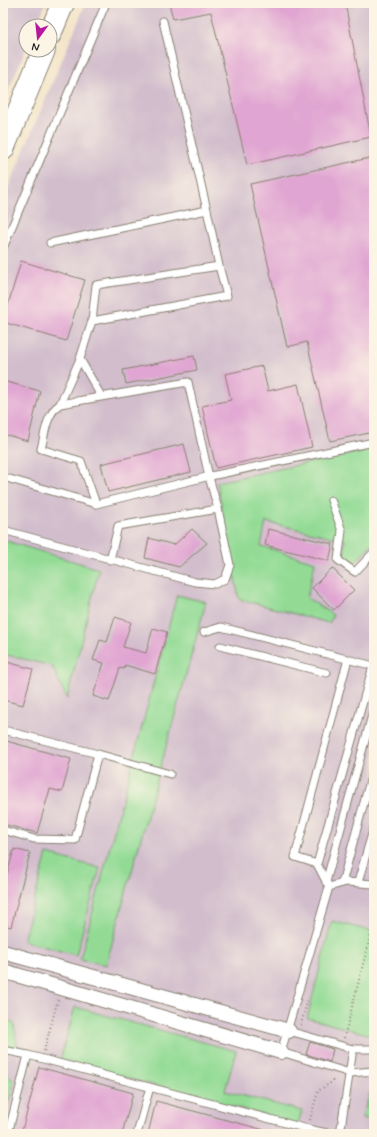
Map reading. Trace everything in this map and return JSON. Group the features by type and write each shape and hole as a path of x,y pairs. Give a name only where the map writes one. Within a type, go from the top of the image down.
{"highway":[{"path":"57,18 63,3"},
{"path":"3,149 41,58"}],"street":[{"path":"3,952 289,1031"},
{"path":"3,971 281,1052"}],"lane":[{"path":"3,248 106,3"},
{"path":"92,321 227,296 164,22"},
{"path":"50,243 207,210"},
{"path":"60,404 80,358 92,321 96,285 219,266"},
{"path":"80,358 101,396"},
{"path":"3,530 195,582 215,584 225,579 230,565 188,382 60,404 53,409 41,449 82,461 96,504"},
{"path":"3,477 96,504 209,476 374,442"},
{"path":"331,500 342,531 338,560 355,572 374,552"},
{"path":"110,560 118,526 218,509"},
{"path":"204,632 221,627 373,666 317,864"},
{"path":"220,646 327,673"},
{"path":"328,884 317,864 295,856 348,659"},
{"path":"374,708 289,1031 281,1052 335,1070 350,1072 374,1071"},
{"path":"3,730 170,774"},
{"path":"3,830 34,839 75,840 98,754"},
{"path":"342,883 374,766"},
{"path":"358,882 374,827"},
{"path":"328,884 358,882 374,884"},
{"path":"289,1031 353,1049 374,1049"},
{"path":"340,1134 353,1049"},
{"path":"3,1050 150,1087 307,1132 332,1134"},
{"path":"8,1134 28,1056"},
{"path":"137,1134 150,1087"}],"path":[{"path":"342,1046 372,930"},
{"path":"42,1060 61,988"},
{"path":"307,1132 318,1091 332,1082 335,1070"}],"shaded area":[{"path":"3,3 46,3 39,18 18,18 18,58 22,58 3,102"},
{"path":"86,3 374,3 374,1134 3,1134 3,200"}],"green space":[{"path":"374,449 374,541 352,566 343,559 345,540 266,522 261,546 315,562 307,598 333,615 329,623 239,599 217,482"},
{"path":"3,540 99,569 67,699 52,666 3,654"},
{"path":"177,595 206,602 106,965 80,959"},
{"path":"47,854 100,868 76,955 23,941"},
{"path":"332,921 374,932 374,1033 367,1034 307,1018"},
{"path":"75,1007 236,1051 225,1091 302,1111 298,1124 60,1060"},
{"path":"3,1019 14,1023 18,1049 3,1046"},
{"path":"3,1068 14,1082 3,1124"},
{"path":"374,1091 374,1120 362,1118 370,1093"}],"building":[{"path":"169,3 345,3 371,137 247,165 211,12 173,19"},
{"path":"374,157 374,432 330,441 307,342 287,347 250,184"},
{"path":"21,261 85,280 66,341 3,322"},
{"path":"194,356 197,370 126,384 123,370"},
{"path":"262,366 268,391 298,384 312,447 216,468 202,406 231,400 225,374"},
{"path":"3,381 40,391 28,441 3,434"},
{"path":"184,444 191,472 108,492 101,464"},
{"path":"192,529 207,543 179,567 145,558 149,538 174,545"},
{"path":"268,529 333,544 329,561 265,545"},
{"path":"332,568 354,590 334,610 312,588"},
{"path":"115,617 131,622 123,647 146,653 153,628 167,632 155,674 125,665 124,669 120,668 109,701 93,696 104,663 93,660 100,640 107,642"},
{"path":"3,661 33,669 23,705 3,700"},
{"path":"3,740 71,759 62,792 50,789 37,833 3,824"},
{"path":"14,849 30,853 11,927 3,925 3,889"},
{"path":"310,1042 333,1049 330,1062 306,1054"},
{"path":"39,1067 133,1093 122,1134 21,1134"},
{"path":"156,1101 268,1131 268,1134 148,1134"}]}
